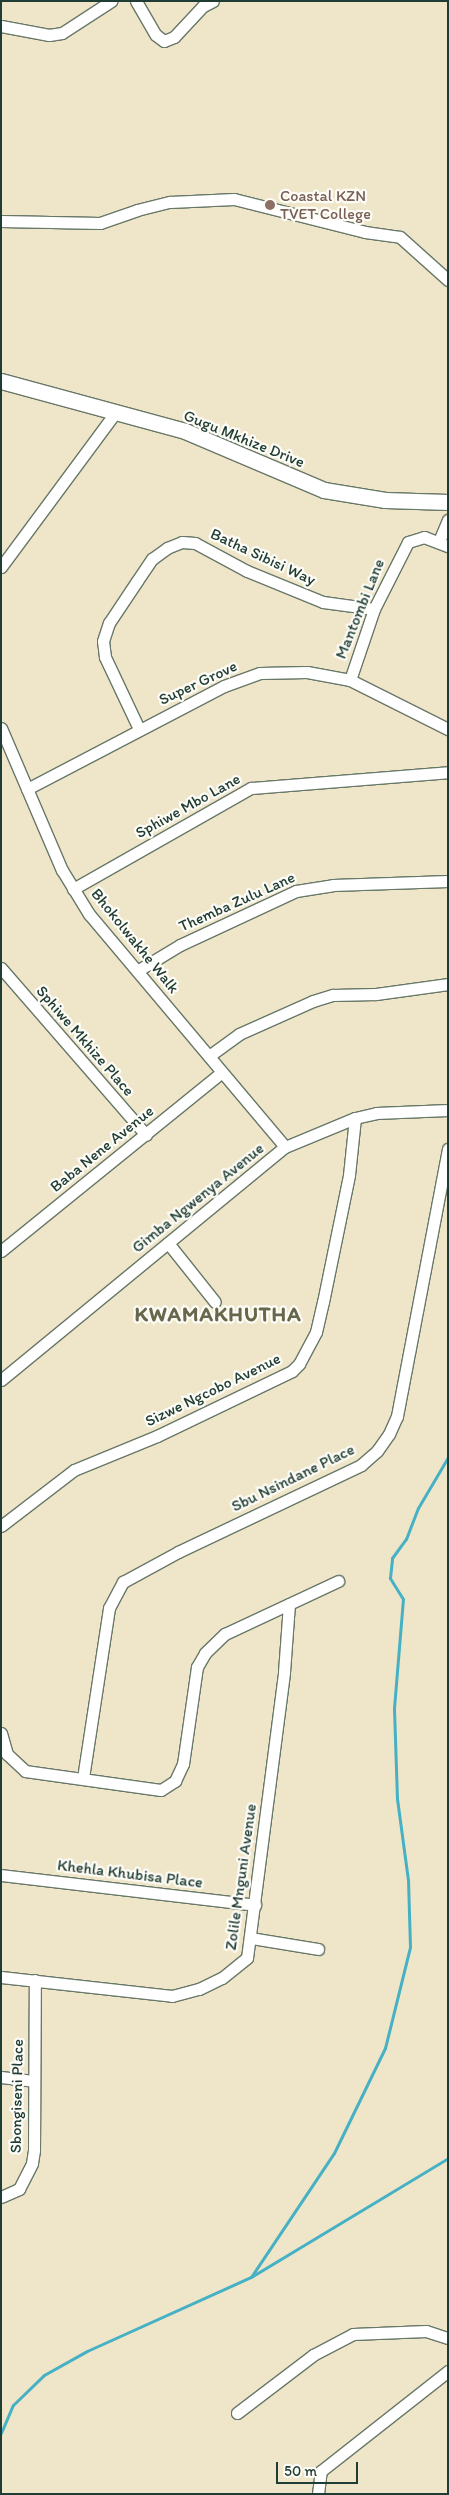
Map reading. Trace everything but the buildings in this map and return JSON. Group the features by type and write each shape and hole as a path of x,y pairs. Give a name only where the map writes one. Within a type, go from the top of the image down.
{"street":[{"path":"1,26 49,35 62,33 111,1"},
{"path":"136,1 152,30 164,41 174,37 203,6 213,1"},
{"path":"1,221 100,223 136,210 170,202 234,199 364,232 400,236 448,280"},
{"name":"Gugu Mkhize Drive","path":"1,381 211,441 324,490 386,500 448,502"},
{"path":"1,567 115,413"},
{"path":"444,543 448,520"},
{"name":"Mantombi Lane","path":"350,680 374,608 402,550 408,542 416,537 444,543"},
{"name":"Batha Sibisi Way","path":"139,729 105,657 103,641 109,623 137,581 152,560 166,548 182,542 195,543 247,571 323,602 374,608"},
{"name":"Super Grove","path":"27,789 224,686 260,674 307,672 350,680 448,729"},
{"name":"Bhokolwakhe Walk","path":"1,728 73,889 89,914 285,1147"},
{"name":"Sphiwe Mbo Lane","path":"73,889 251,788 448,772"},
{"name":"Themba Zulu Lane","path":"137,971 180,945 296,892 333,884 448,881"},
{"name":"Sphiwe Mkhize Place","path":"1,968 146,1135"},
{"path":"209,1056 239,1034 313,1000 333,995 376,994 448,984"},
{"name":"Baba Nene Avenue","path":"1,1251 222,1072"},
{"name":"Gimba Ngwenya Avenue","path":"1,1380 285,1147 355,1118 415,1109 448,1110"},
{"name":"Sizwe Ngcobo Avenue","path":"1,1526 74,1470 166,1432 292,1371 300,1364 316,1332 323,1302 350,1175 355,1118"},
{"name":"Sbu Nsindane Place","path":"84,1778 109,1608 123,1582 178,1552 361,1465 377,1452 389,1434 400,1406 448,1149"},
{"path":"168,1243 216,1302"},
{"path":"1,1734 7,1754 25,1771 161,1790 175,1781 183,1764 198,1666 205,1653 225,1634 338,1581"},
{"name":"Zolile Mnguni Avenue","path":"1,1976 186,1995 242,1964 249,1952 251,1938 284,1672 289,1604"},
{"name":"Khehla Khubisa Place","path":"1,1876 255,1905"},
{"path":"251,1938 318,1949"},
{"name":"Sbongiseni Place","path":"1,2197 19,2189 32,2163 35,1980"},
{"path":"1,2077 33,2081"},
{"path":"237,2413 313,2355 353,2334 426,2331 448,2338"},
{"path":"318,2494 320,2471 448,2371"}],"waterway":[{"path":"251,2277 334,2153 385,2048 410,1947 408,1880 397,1799 394,1708 403,1599 390,1578 392,1558 406,1539 418,1508 448,1457"},
{"path":"1,2433 13,2405 44,2375 87,2351 251,2277 448,2158"}],"place":[{"name":"Coastal KZN TVET College","path":"270,205"}],"district":[{"name":"KWAMAKHUTHA","path":"218,1314"}]}
